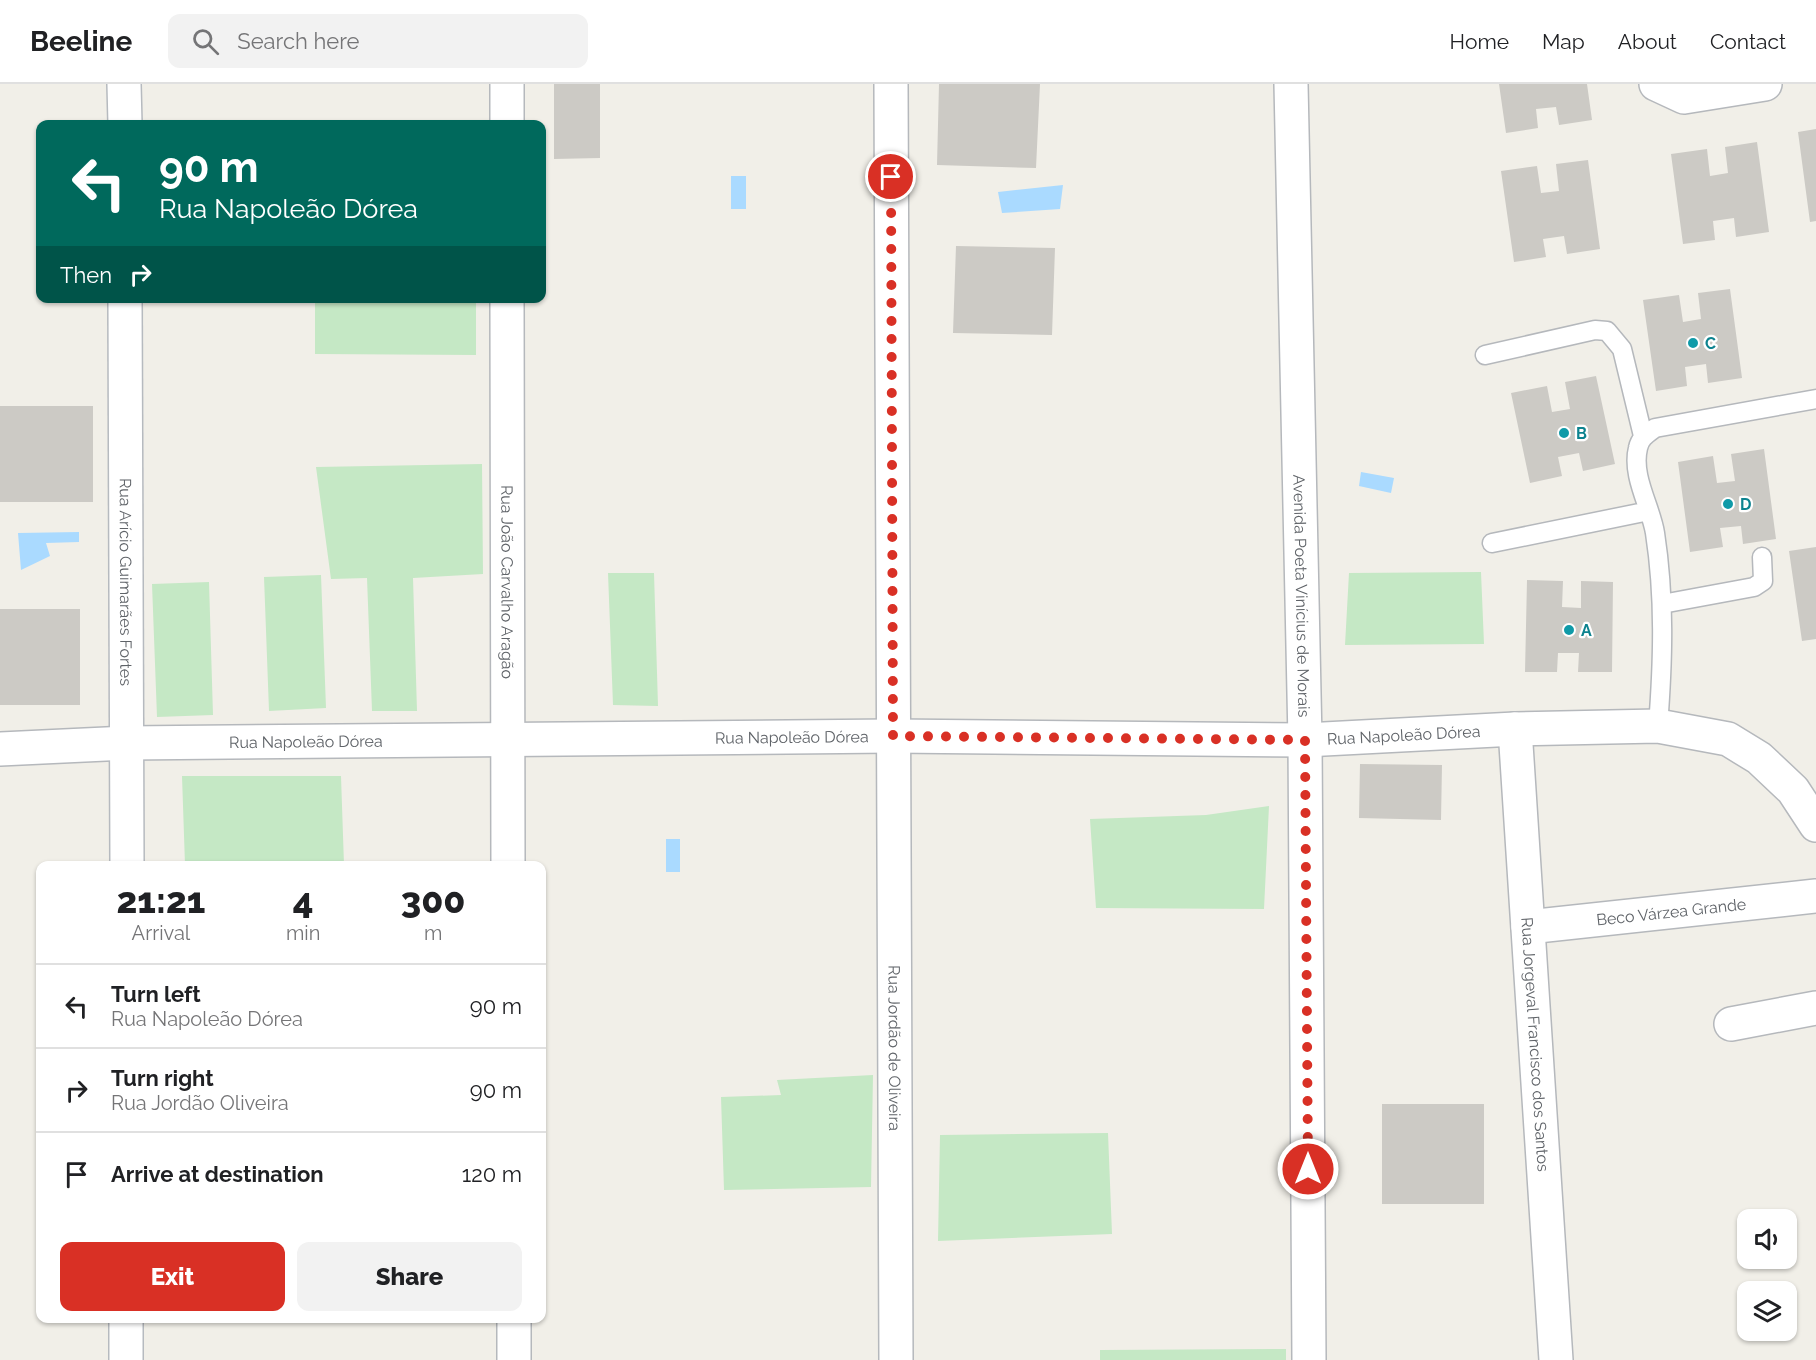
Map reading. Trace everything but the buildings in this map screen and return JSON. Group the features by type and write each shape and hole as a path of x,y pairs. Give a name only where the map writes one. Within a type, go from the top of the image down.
{"street":[{"path":"124,84 125,120"},
{"path":"507,84 507,120"},
{"name":"Rua Jordão de Oliveira","path":"891,84 896,1360"},
{"name":"Avenida Poeta Vinícius de Morais","path":"1291,84 1305,740 1309,1360"},
{"path":"1670,91 1765,84"},
{"name":"Rua Arício Guimarães Fortes","path":"125,303 127,861"},
{"name":"Rua João Carvalho Aragão","path":"507,303 508,861"},
{"name":"Rua Napoleão Dórea","path":"0,749 127,743 893,736 1305,740 1515,729 1658,726 1728,739 1759,758 1793,790 1816,825"},
{"name":"Rua Jorgeval Francisco dos Santos","path":"1515,729 1556,1360"},
{"name":"Beco Várzea Grande","path":"1528,927 1816,896"},
{"path":"1731,1024 1816,1008"},
{"path":"126,1323 126,1360"},
{"path":"514,1323 514,1360"}],"lane":[{"path":"1485,355 1595,330 1607,331 1622,349 1643,436"},
{"path":"1658,726 1664,632 1655,531 1639,469 1637,449 1643,436 1655,428 1816,399"},
{"path":"1492,543 1649,511"},
{"path":"1662,604 1754,587 1763,581 1762,556"}],"green space":[{"path":"315,303 476,303 476,355 315,354"},
{"path":"482,464 483,574 413,578 417,711 372,711 367,578 331,579 316,467"},
{"path":"1481,572 1484,644 1345,645 1349,573"},
{"path":"608,573 654,573 658,706 613,705"},
{"path":"321,575 326,708 269,711 264,577"},
{"path":"209,582 213,715 157,717 152,584"},
{"path":"182,776 341,776 344,861 185,861"},
{"path":"1269,806 1264,909 1096,908 1090,819 1206,815"},
{"path":"873,1075 871,1187 724,1190 721,1097 781,1095 777,1080"},
{"path":"1108,1133 1112,1234 938,1241 940,1135"},
{"path":"1286,1349 1286,1360 1100,1360 1100,1350"}],"water":[{"path":"731,176 746,176 746,209 731,209"},
{"path":"1063,185 1060,209 1002,213 998,192"},
{"path":"1361,472 1394,478 1391,493 1359,486"},
{"path":"79,532 79,542 46,543 50,556 21,570 18,533"},
{"path":"666,839 680,839 680,872 666,872"}],"place":[{"name":"C","path":"1693,343"},
{"name":"B","path":"1564,433"},
{"name":"D","path":"1728,504"},
{"name":"A","path":"1569,630"}],"route":[{"path":"891,177 893,736 1305,740 1308,1169"}]}
